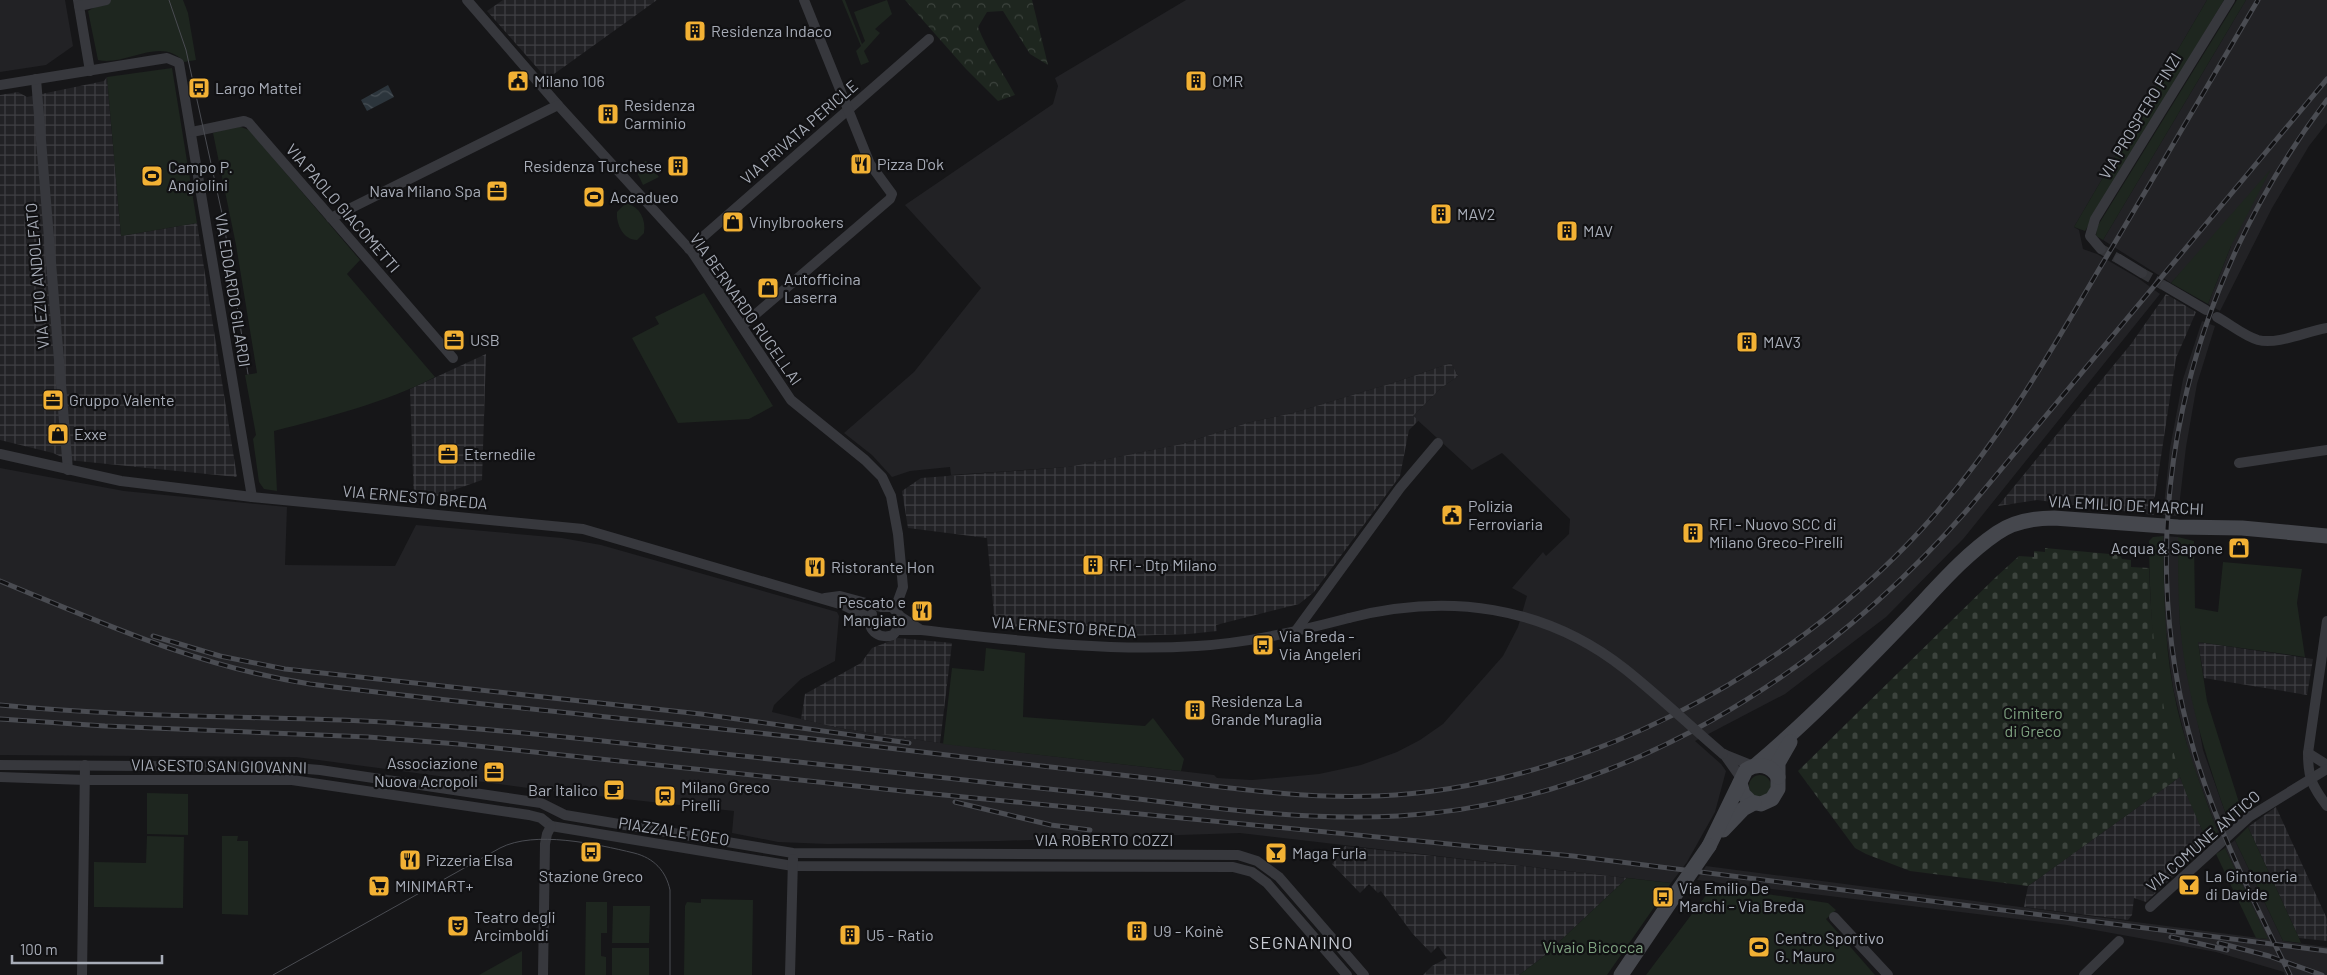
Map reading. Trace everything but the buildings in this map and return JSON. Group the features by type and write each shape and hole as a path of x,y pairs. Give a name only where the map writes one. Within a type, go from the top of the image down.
{"street":[{"path":"0,85 90,70 79,3 106,0"},
{"name":"VIA BERNARDO RUCELLAI","path":"467,0 558,105 689,249 791,400 880,474 887,486 896,520 903,582 898,613"},
{"path":"742,325 890,198 892,194 870,164 804,0"},
{"name":"VIA PROSPERO FINZI","path":"2101,249 2090,236 2095,219 2230,0"},
{"name":"VIA PRIVATA PERICLE","path":"689,249 929,39"},
{"name":"VIA EDOARDO GILARDI","path":"90,70 167,58 176,60 182,69 252,496"},
{"name":"VIA EZIO ANDOLFATO","path":"36,79 68,470"},
{"path":"331,218 558,105"},
{"name":"VIA PAOLO GIACOMETTI","path":"192,132 240,122 249,123 453,358"},
{"path":"2119,259 2142,273"},
{"path":"2165,286 2206,310"},
{"path":"2217,317 2252,337 2265,340 2294,336 2327,328"},
{"path":"1295,632 1400,488 1438,443"},
{"path":"2239,463 2327,450"},
{"name":"VIA ERNESTO BREDA","path":"0,454 123,481 252,496 583,529 692,559 843,605 870,618 872,630 880,636 890,636 899,630 921,630 1111,648 1198,646 1295,632 1387,610 1439,604 1500,611 1561,631 1590,646 1625,669 1723,754 1738,772"},
{"name":"VIA EMILIO DE MARCHI","path":"1711,843 1738,772 1755,766 1796,731 1963,561 1997,532 2012,524 2026,520 2054,518 2178,527 2242,528 2327,536"},
{"name":"VIA ERNESTO BREDA","path":"821,599 840,596 881,607 888,606 921,630"},
{"path":"870,618 881,607"},
{"path":"898,613 899,630"},
{"path":"2327,621 2308,753 2309,778 2327,806"},
{"name":"VIA EMILIO DE MARCHI","path":"1621,975 1711,843 1743,809 1754,803 1764,804 1772,799 1778,789 1780,758 1796,731"},
{"path":"2308,753 2327,767"},
{"path":"82,975 85,765"},
{"name":"VIA SESTO SAN GIOVANNI","path":"2,766 283,767 320,770 541,803"},
{"path":"1755,766 1768,767 1778,777"},
{"name":"VIA COMUNE ANTICO","path":"2150,907 2249,816 2327,767"},
{"path":"1738,772 1743,794 1754,803"},
{"name":"VIA SESTO SAN GIOVANNI","path":"0,777 85,780 292,780 529,815 540,818 551,826"},
{"name":"PIAZZALE EGEO","path":"541,803 565,814 793,853"},
{"path":"543,975 545,844 551,826"},
{"name":"PIAZZALE EGEO","path":"551,826 793,866"},
{"path":"790,975 793,853"},
{"name":"VIA ROBERTO COZZI","path":"793,853 1243,856 1264,865 1279,877 1364,975"},
{"name":"VIA ROBERTO COZZI","path":"793,866 1233,867 1252,872 1267,883 1347,975"},
{"path":"1834,918 1888,975"},
{"path":"2084,975 2119,942"}],"shaded area":[{"path":"0,0 65,0 73,46 46,65 0,72"},
{"path":"503,0 657,0 547,79 487,11"},
{"path":"1186,0 2207,0 2074,227 2079,230 2083,249 2097,254 2138,278 2160,294 1964,538 1886,617 1785,694 1695,741 1721,764 1726,771 1715,812 1687,862 1671,883 1240,833 998,841 828,844 778,842 732,833 734,811 543,790 296,757 0,755 0,468 124,491 287,507 285,565 395,566 416,525 562,538 601,545 837,612 839,616 835,661 801,679 774,705 772,712 839,728 940,743 1214,775 1217,778 1252,780 1319,774 1361,765 1397,752 1420,740 1443,724 1503,656 1518,627 1527,596 1512,588 1543,552 1546,556 1569,534 1570,519 1502,453 1472,470 1413,416 1441,388 1458,376 1451,363 1396,382 1293,413 1247,423 1182,444 1068,467 951,475 950,467 910,471 892,477 872,455 844,433 914,372 981,288 905,205 1053,104 1058,86 1055,78"},
{"path":"2246,0 2327,0 2327,123 2309,146 2272,208 2220,311 2208,304 2231,246 2188,265 2171,283 2103,240"},
{"path":"107,77 121,236 197,223 237,477 68,460 53,453 0,440 0,95 18,92 27,97 104,81"},
{"path":"2166,294 2196,312 2176,358 2155,496 2150,506 2154,515 2037,500 1998,506 2131,344"},
{"path":"2202,321 2215,326 2197,384 2186,447 2178,516 2163,515 2170,448 2183,379"},
{"name":"Eternedile","path":"486,354 482,480 414,504 410,389"},
{"path":"1451,363 1458,376 1441,388 1413,416 1419,420 1409,430 1400,476 1314,592 1299,604 1216,625 1217,631 1124,636 1075,630 995,626 987,538 908,528 902,491 921,478 1068,467 1182,444 1247,423 1293,413 1396,382"},
{"path":"2163,536 2178,537 2180,625 2203,750 2229,823 2218,833 2189,754 2173,688 2165,625"},
{"path":"898,638 952,643 940,743 839,728 801,719 805,694 861,663 872,648"},
{"path":"2198,642 2313,659 2307,695 2204,678"},
{"path":"2180,777 2208,844 2146,902 2134,898 2132,915 2128,920 2024,907 2028,886"},
{"path":"2276,807 2327,919 2327,941 2299,938 2248,827"},
{"path":"2235,840 2283,941 2327,947 2327,975 2285,975 2284,972 2216,952 2067,925 1697,880 1706,866 2267,939 2225,848"},
{"path":"1345,846 1627,878 1543,957 1519,975 1423,975 1432,966 1447,958 1438,946 1431,953 1412,933 1381,891 1378,893 1369,884 1360,893 1332,864"}],"green space":[{"path":"107,0 183,0 188,13 196,60 184,62 175,54 165,51 154,51 109,61 98,60 88,11"},
{"path":"842,0 845,0 862,44 865,41 854,12 887,0 892,14 875,29 880,33 864,51 869,62 861,65 856,51 861,46"},
{"path":"905,0 1032,0 1048,65 1030,54 1003,11 987,12 978,27 990,53 1015,95 998,101 966,69"},
{"path":"2207,0 2224,0 2085,231 2074,227"},
{"path":"2237,0 2246,0 2103,240 2096,236 2097,227"},
{"name":"Campo P. Angiolini","path":"172,68 197,223 121,236 107,77"},
{"path":"238,126 249,130 360,260 347,274 435,377 376,402 336,415 274,431 277,491 264,489 259,482 253,439 256,435 245,375 257,373 236,245 213,133"},
{"path":"646,161 659,177 643,185 634,166"},
{"path":"2271,169 2231,246 2208,304 2171,283"},
{"path":"626,203 635,207 643,218 644,233 637,240 624,234 619,226 617,212"},
{"path":"704,293 773,406 749,419 678,423 632,338 659,324 655,317"},
{"path":"2163,536 2165,612 2170,669 2177,707 2187,743 2218,833 2208,844 2190,803 2171,749 2159,690 2152,630 2149,541 2153,537"},
{"path":"2178,537 2194,541 2195,608 2218,612 2223,562 2302,569 2297,603 2305,657 2198,642 2207,701 2242,812 2229,823 2212,775 2198,726 2187,676 2180,625"},
{"name":"Cimitero di Greco","path":"2045,548 2120,555 2122,559 2131,560 2131,567 2149,568 2152,621 2158,673 2167,725 2180,777 2028,886 1910,871 1855,848 1798,771 2019,556 2034,557 2034,551 2045,552"},
{"path":"986,648 1025,653 1023,717 1145,726 1153,718 1184,759 1181,771 943,744 952,668 984,671"},
{"path":"1760,775 1768,778 1771,786 1768,794 1760,797 1752,794 1749,786 1752,778"},
{"path":"147,793 188,794 188,835 147,834"},
{"path":"2248,827 2301,943 2283,941 2235,840"},
{"path":"147,836 184,837 183,908 94,907 94,862 146,863"},
{"path":"222,836 238,836 237,841 248,841 248,915 222,914"},
{"path":"2225,848 2268,939 2256,938 2216,854"},
{"name":"Vivaio Bicocca","path":"1627,878 1671,883 1607,975 1519,975 1543,957"},
{"name":"Centro Sportivo G. Mauro","path":"1713,886 1828,903 1836,910 1826,919 1875,975 1646,975"},
{"path":"701,899 753,900 752,975 684,975 685,906 687,902 701,903"},
{"path":"586,902 607,902 607,933 601,933 601,956 606,957 606,975 585,975"},
{"path":"613,906 650,906 649,943 612,943"},
{"path":"612,948 649,948 649,975 612,975"},
{"path":"522,951 522,975 479,975"}],"water":[{"path":"388,85 394,97 367,111 361,100"}],"tunnel":[{"path":"2101,249 2119,259"},
{"path":"2142,273 2165,286"}],"tram line":[{"path":"169,0 186,50 223,218 248,374"},
{"path":"273,975 500,848 514,843 548,839 566,840 634,853 648,858 658,866 666,877 670,890 670,975"}],"railway":[{"path":"0,581 114,628 190,655 268,676 310,684 1294,794 1377,796 1453,788 1528,771 1602,747 1673,715 1742,677 1806,633 1866,584 1920,531 1971,470 2016,406 2058,339 2258,0"},
{"path":"0,705 136,714 363,721 550,735 1277,814 1358,817 1398,816 1481,806 1561,786 1639,757 1713,720 1783,676 1849,625 1911,569 1968,509 2327,79"},
{"path":"2290,975 2225,837 2194,751 2175,666 2167,580 2169,494 2182,410 2205,327 2237,248 2278,172 2327,100"},
{"path":"153,636 220,656 285,669 701,714 909,743"},
{"path":"0,719 105,726 368,737 458,744 903,791 1573,856 2327,951"},
{"path":"955,802 1051,825 1090,830"},
{"path":"2171,937 2227,950"},
{"path":"2219,943 2269,956 2322,975"}],"place":[{"name":"Residenza Indaco","path":"695,31"},
{"name":"Milano 106","path":"518,81"},
{"name":"OMR","path":"1196,81"},
{"name":"Largo Mattei","path":"199,88"},
{"name":"Residenza Carminio","path":"608,114"},
{"name":"Pizza D'ok","path":"861,164"},
{"name":"Residenza Turchese","path":"678,166"},
{"name":"Campo P. Angiolini","path":"152,176"},
{"name":"Nava Milano Spa","path":"497,191"},
{"name":"Accadueo","path":"594,197"},
{"name":"MAV2","path":"1441,214"},
{"name":"Vinylbrookers","path":"733,222"},
{"name":"MAV","path":"1567,231"},
{"name":"Autofficina Laserra","path":"768,288"},
{"name":"USB","path":"454,340"},
{"name":"MAV3","path":"1747,342"},
{"name":"Gruppo Valente","path":"53,400"},
{"name":"Exxe","path":"58,434"},
{"name":"Eternedile","path":"448,454"},
{"name":"Polizia Ferroviaria","path":"1452,515"},
{"name":"RFI - Nuovo SCC di Milano Greco-Pirelli","path":"1693,533"},
{"name":"Acqua & Sapone","path":"2239,548"},
{"name":"RFI - Dtp Milano","path":"1093,565"},
{"name":"Ristorante Hon","path":"815,567"},
{"name":"Pescato e Mangiato","path":"922,611"},
{"name":"Via Breda - Via Angeleri","path":"1263,645"},
{"name":"Residenza La Grande Muraglia","path":"1195,710"},
{"name":"Associazione Nuova Acropoli","path":"494,772"},
{"name":"Bar Italico","path":"614,790"},
{"name":"Milano Greco Pirelli","path":"665,796"},
{"name":"Stazione Greco","path":"591,852"},
{"name":"Maga Furla","path":"1276,853"},
{"name":"Pizzeria Elsa","path":"410,860"},
{"name":"La Gintoneria di Davide","path":"2189,885"},
{"name":"MINIMART+","path":"379,886"},
{"name":"Via Emilio De Marchi - Via Breda","path":"1663,897"},
{"name":"Teatro degli Arcimboldi","path":"458,926"},
{"name":"U9 - Koinè","path":"1137,931"},
{"name":"U5 - Ratio","path":"850,935"},
{"name":"Centro Sportivo G. Mauro","path":"1759,947"}],"district":[{"name":"SEGNANINO","path":"1301,943"}]}
